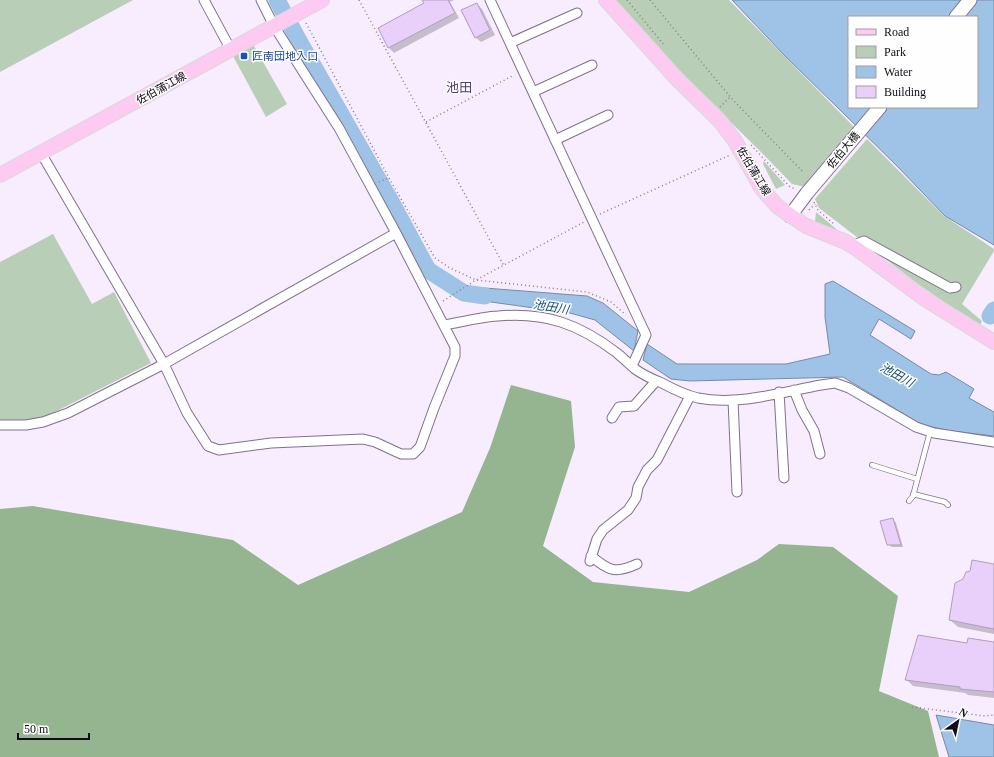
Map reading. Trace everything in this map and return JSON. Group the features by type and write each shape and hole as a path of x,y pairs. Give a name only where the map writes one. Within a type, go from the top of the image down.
{"main road":[{"name":"佐伯蒲江線","path":"0,175 322,0"},
{"name":"佐伯蒲江線","path":"606,0 678,79 720,121 735,141 762,188 778,207 810,228 852,246 925,299 994,342"}],"street":[{"path":"204,0 231,50"},
{"path":"41,153 164,364 187,413 208,446 219,450 270,443 363,439 375,442 401,454 414,454 420,447 455,356 455,347 396,233 339,128 261,0"},
{"path":"490,0 646,335 632,366"},
{"path":"957,16 970,0"},
{"path":"510,43 577,13"},
{"path":"533,92 592,65"},
{"name":"佐伯大橋","path":"790,216 807,193 879,108"},
{"path":"555,140 608,115"},
{"path":"0,425 26,425 68,414 164,364 396,233"},
{"path":"852,246 864,242 950,288 956,287"},
{"path":"444,325 498,316 530,316 555,319 585,331 617,353 650,379 690,396 708,400 733,400 831,383 839,384 855,391 916,427 930,432 994,442"},
{"path":"612,418 619,407 634,406 656,381"},
{"path":"794,390 802,410 814,431 820,454"},
{"path":"779,392 784,478"},
{"path":"637,564 626,569 617,570 604,567 591,559 597,539 603,530 628,510 636,498 641,481 647,470 657,460 690,396"},
{"path":"733,400 737,492"}],"lane":[{"path":"909,501 913,494 930,432"},
{"path":"872,465 917,479"},
{"path":"913,494 945,502 948,505"}],"path":[{"path":"359,0 504,266"},
{"path":"650,0 730,97 803,172"},
{"path":"299,12 390,180 435,258 450,268 476,281 587,292 612,302 628,317"},
{"path":"426,122 523,71"},
{"path":"718,109 730,97"},
{"path":"442,302 476,281 592,218 728,156 728,150"},
{"path":"809,210 815,204"},
{"path":"912,707 985,716 994,715"}],"green space":[{"path":"0,0 133,0 0,72"},
{"path":"616,0 729,0 854,127 805,187 792,184 692,84"},
{"path":"254,46 287,104 266,117 233,56"},
{"path":"867,139 944,216 994,249 962,304 982,321 980,325 967,318 918,284 819,208 815,199"},
{"path":"764,161 785,185 776,189 763,164"},
{"path":"816,212 841,233 815,222"},
{"path":"53,234 92,304 114,292 151,363 45,417 29,421 0,420 0,262"},
{"path":"511,385 571,401 575,447 543,546 593,582 689,592 757,560 779,544 833,547 898,596 879,691 928,711 939,757 0,757 0,509 33,506 233,540 298,585 462,512 490,448"}],"water":[{"path":"732,0 994,0 994,245 945,216 897,166 785,56"},
{"path":"833,281 915,331 911,339 879,319 870,335 931,374 939,375 946,372 974,389 969,398 994,412 994,436 951,431 922,425 843,377 690,381 671,379 643,360 647,344 677,364 786,364 830,354 825,317 825,284"},
{"path":"472,287 587,296 603,303 638,331 634,351 595,320 570,313 455,297"},
{"path":"936,715 994,725 994,757 949,757"}],"building":[{"path":"422,0 448,0 455,13 388,48 378,28 424,3"},
{"path":"477,3 490,30 475,38 461,10"},
{"path":"893,518 901,545 887,545 880,521"},
{"path":"972,560 994,564 994,629 949,620 955,583 963,579 966,572 970,571"},
{"path":"918,635 967,643 968,638 994,642 994,692 960,689 960,687 905,680"}],"waterway":[{"name":"池田川","path":"277,0 428,270 464,293 485,296"},
{"name":"池田川","path":"990,316 994,310"}],"place":[{"name":"匠南団地入口","path":"244,56"}],"district":[{"name":"池田","path":"459,87"}]}
